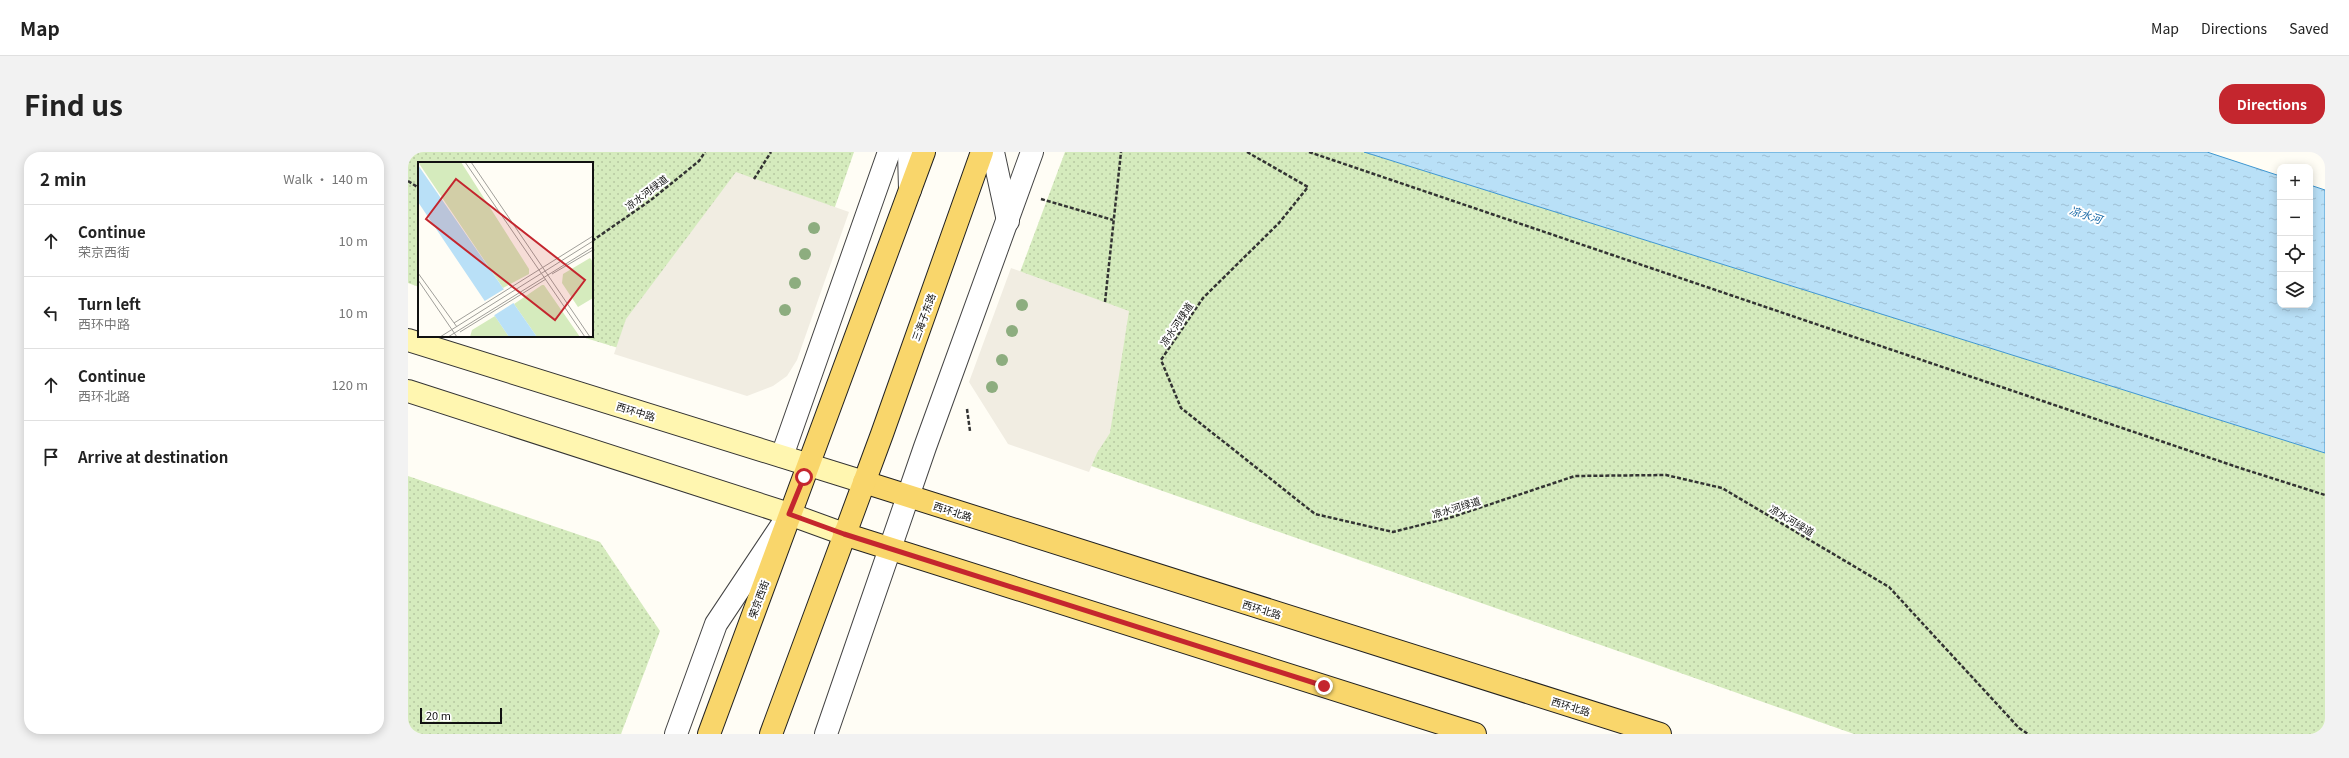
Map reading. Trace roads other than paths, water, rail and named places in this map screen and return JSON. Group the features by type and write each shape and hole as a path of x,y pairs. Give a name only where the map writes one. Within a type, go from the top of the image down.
{"main road":[{"path":"810,465 924,152"},
{"name":"三海子东路","path":"844,534 982,152"},
{"name":"西环中路","path":"408,340 864,482"},
{"path":"408,391 789,514 844,534 1475,734"},
{"name":"荣京西街","path":"709,734 789,514 810,465"},
{"name":"西环北路","path":"864,482 1660,734"},
{"path":"771,734 844,534"}],"street":[{"path":"782,456 889,152"},
{"path":"908,152 910,190"},
{"path":"993,152 1008,221"},
{"path":"826,734 908,496 1032,152"},
{"path":"676,734 716,624 789,514"}],"water":[{"name":"凉水河","path":"1364,152 2207,152 2277,175 2277,308 2313,308 2313,186 2325,190 2325,453"}]}
